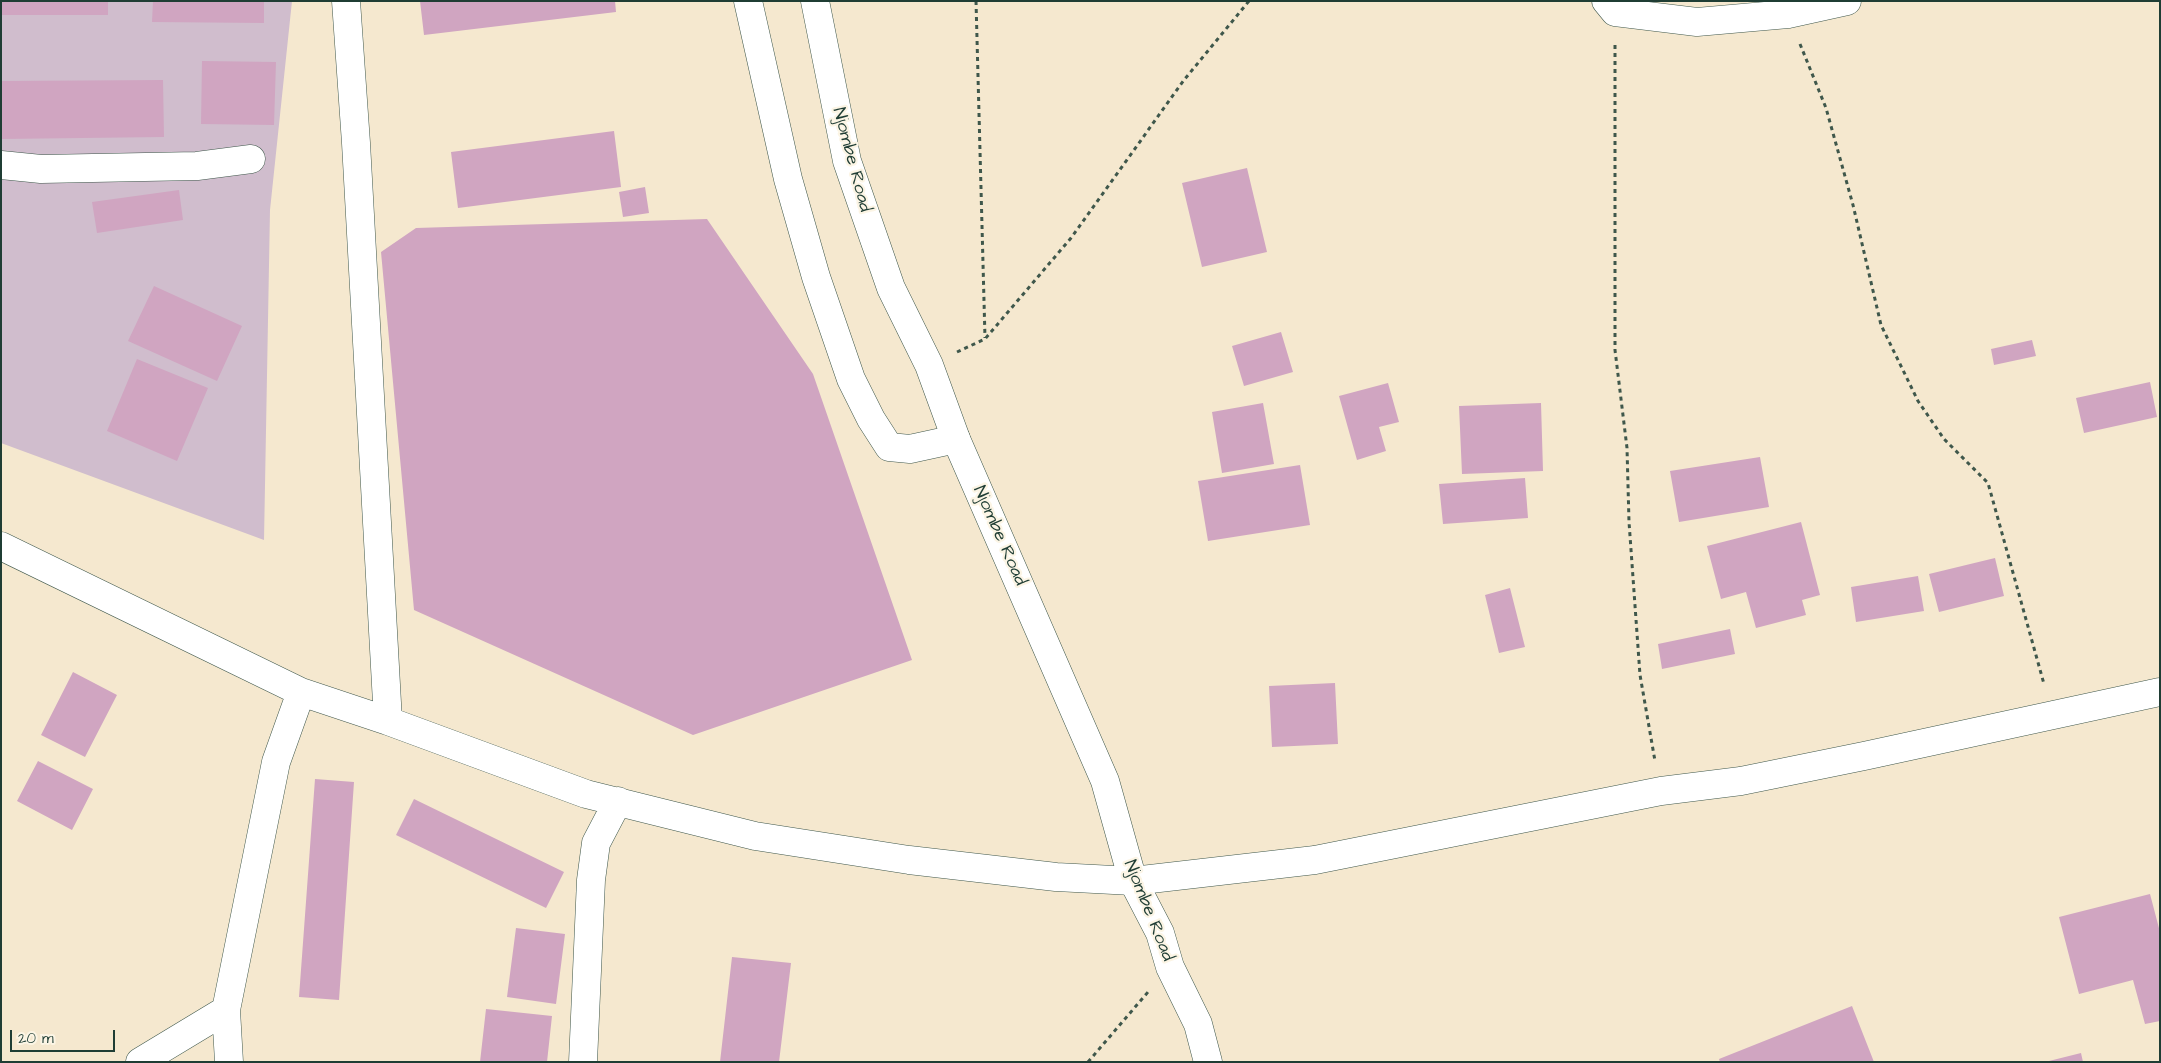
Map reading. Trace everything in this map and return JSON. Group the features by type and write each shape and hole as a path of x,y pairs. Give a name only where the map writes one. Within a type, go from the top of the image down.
{"main road":[{"path":"346,1 356,143 388,722"},
{"path":"748,1 788,179 816,277 852,378 871,419 889,448 910,449 956,439"},
{"name":"Njombe Road","path":"815,1 847,161 891,288 929,365 956,439 1105,780 1133,881 1160,934 1170,966 1198,1024 1208,1062"},
{"path":"1610,6 1697,22 1788,14 1847,1"},
{"path":"1,165 41,169 187,166 251,159"},
{"path":"1,546 301,692 586,794 755,836 909,860 1056,877 1133,881 1315,860 1660,791 1741,780 1864,756 2160,692"},
{"path":"229,1062 226,1010 276,762 301,692"},
{"path":"583,1062 591,880 596,842 618,801"},
{"path":"140,1062 226,1010"}],"path":[{"path":"976,1 985,339"},
{"path":"929,365 985,339 1072,238 1184,80 1249,1"},
{"path":"1610,6 1615,350 1627,448 1629,522 1640,674 1660,791"},
{"path":"1788,14 1826,108 1853,205 1881,325 1923,409 1944,439 1988,483 2052,715"},
{"path":"1088,1062 1170,966"}],"shaded area":[{"path":"1,1 292,1 270,210 264,540 1,443"}],"building":[{"path":"1,1 108,1 108,15 1,15"},
{"path":"153,1 264,1 264,23 152,22"},
{"path":"420,1 615,1 616,12 424,35"},
{"path":"202,61 276,62 274,125 201,124"},
{"path":"163,80 164,137 1,139 1,81"},
{"path":"614,131 621,187 458,208 451,152"},
{"path":"1247,168 1267,252 1202,267 1182,183"},
{"path":"645,187 649,213 623,217 619,192"},
{"path":"179,190 183,220 97,233 92,202"},
{"path":"707,219 813,374 912,660 693,735 414,610 381,252 416,228"},
{"path":"154,286 242,326 217,381 128,341"},
{"path":"1281,332 1293,372 1244,386 1232,346"},
{"path":"2032,340 2036,356 1994,365 1991,349"},
{"path":"137,359 208,388 177,461 107,431"},
{"path":"2150,382 2157,417 2084,433 2076,398"},
{"path":"1388,383 1399,422 1379,427 1386,451 1357,460 1339,396"},
{"path":"1263,403 1274,464 1222,473 1212,412"},
{"path":"1541,403 1543,471 1462,474 1459,406"},
{"path":"1760,457 1769,507 1679,522 1670,471"},
{"path":"1300,465 1310,525 1208,541 1198,481"},
{"path":"1525,478 1528,518 1443,524 1439,484"},
{"path":"1801,522 1820,595 1802,600 1806,615 1756,628 1746,592 1721,599 1707,546"},
{"path":"1995,558 2004,596 1939,612 1929,574"},
{"path":"1918,576 1924,611 1856,622 1851,587"},
{"path":"1510,588 1525,647 1499,653 1485,595"},
{"path":"1730,629 1735,654 1662,669 1658,644"},
{"path":"73,672 117,695 85,757 41,735"},
{"path":"1335,683 1338,744 1272,747 1269,686"},
{"path":"38,761 93,789 72,830 17,801"},
{"path":"315,779 354,782 339,1000 299,997"},
{"path":"414,799 564,872 546,908 396,835"},
{"path":"2150,894 2160,932 2160,1021 2145,1024 2133,980 2079,994 2059,917"},
{"path":"516,928 565,934 556,1004 507,997"},
{"path":"732,957 791,963 779,1062 720,1062"},
{"path":"1852,1006 1874,1062 1720,1062 1719,1059"},
{"path":"486,1009 552,1016 547,1062 480,1062"},
{"path":"2081,1053 2083,1062 2049,1062 2049,1061"}]}
